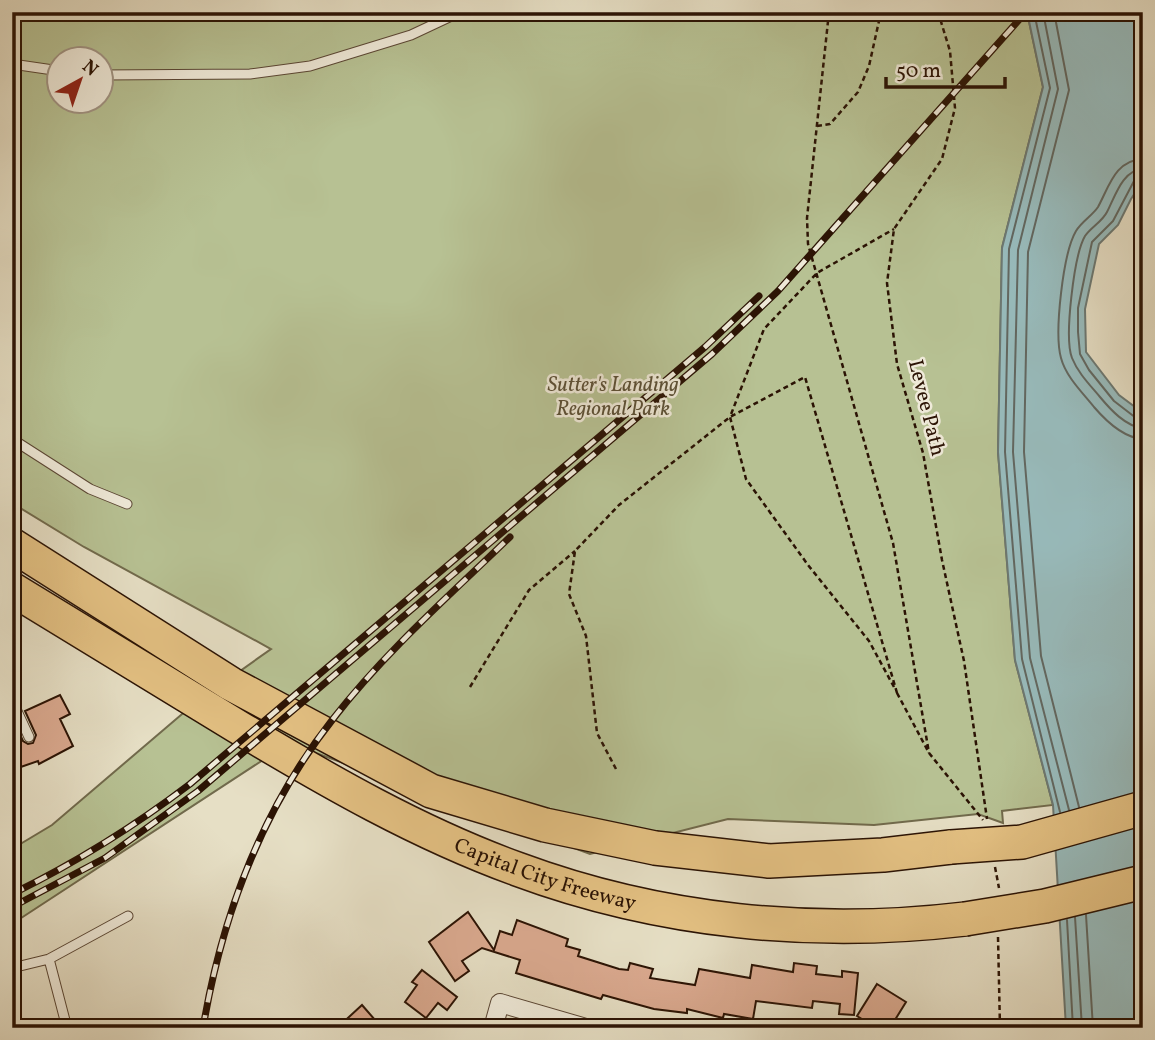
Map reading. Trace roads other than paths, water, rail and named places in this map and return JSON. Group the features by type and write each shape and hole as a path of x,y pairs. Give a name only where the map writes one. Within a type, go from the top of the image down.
{"highway":[{"name":"Capital City Freeway","path":"12,545 231,684 430,792 545,825 655,848 769,861 883,855 1022,842 1143,808"},
{"name":"Capital City Freeway","path":"12,589 337,786 434,834 517,869 637,905 760,924 886,926 965,919 1045,906 1143,882"}],"street":[{"path":"493,1028 500,1003 586,1028"}],"lane":[{"path":"116,75 250,74 310,66 411,35 460,12"},
{"path":"12,64 46,69"},
{"path":"12,439 90,489 127,504"},
{"path":"12,707 16,709 29,737"},
{"path":"12,968 49,959 128,916"},
{"path":"49,959 67,1028"}],"water":[{"path":"1027,12 1143,12 1143,181 1118,225 1099,244 1085,309 1086,352 1119,395 1143,413 1143,1028 1066,1028 1053,805 1015,660 998,452 1002,248 1043,87"}],"railway":[{"path":"12,907 105,858 198,791 712,354 778,291 1026,12"},
{"path":"12,894 104,843 190,784 705,347 759,296"},
{"path":"203,1028 221,945 234,904 248,865 285,789 333,719 374,670 510,537"}],"park label":[{"name":"Sutter's Landing Regional Park","path":"613,397"}]}
